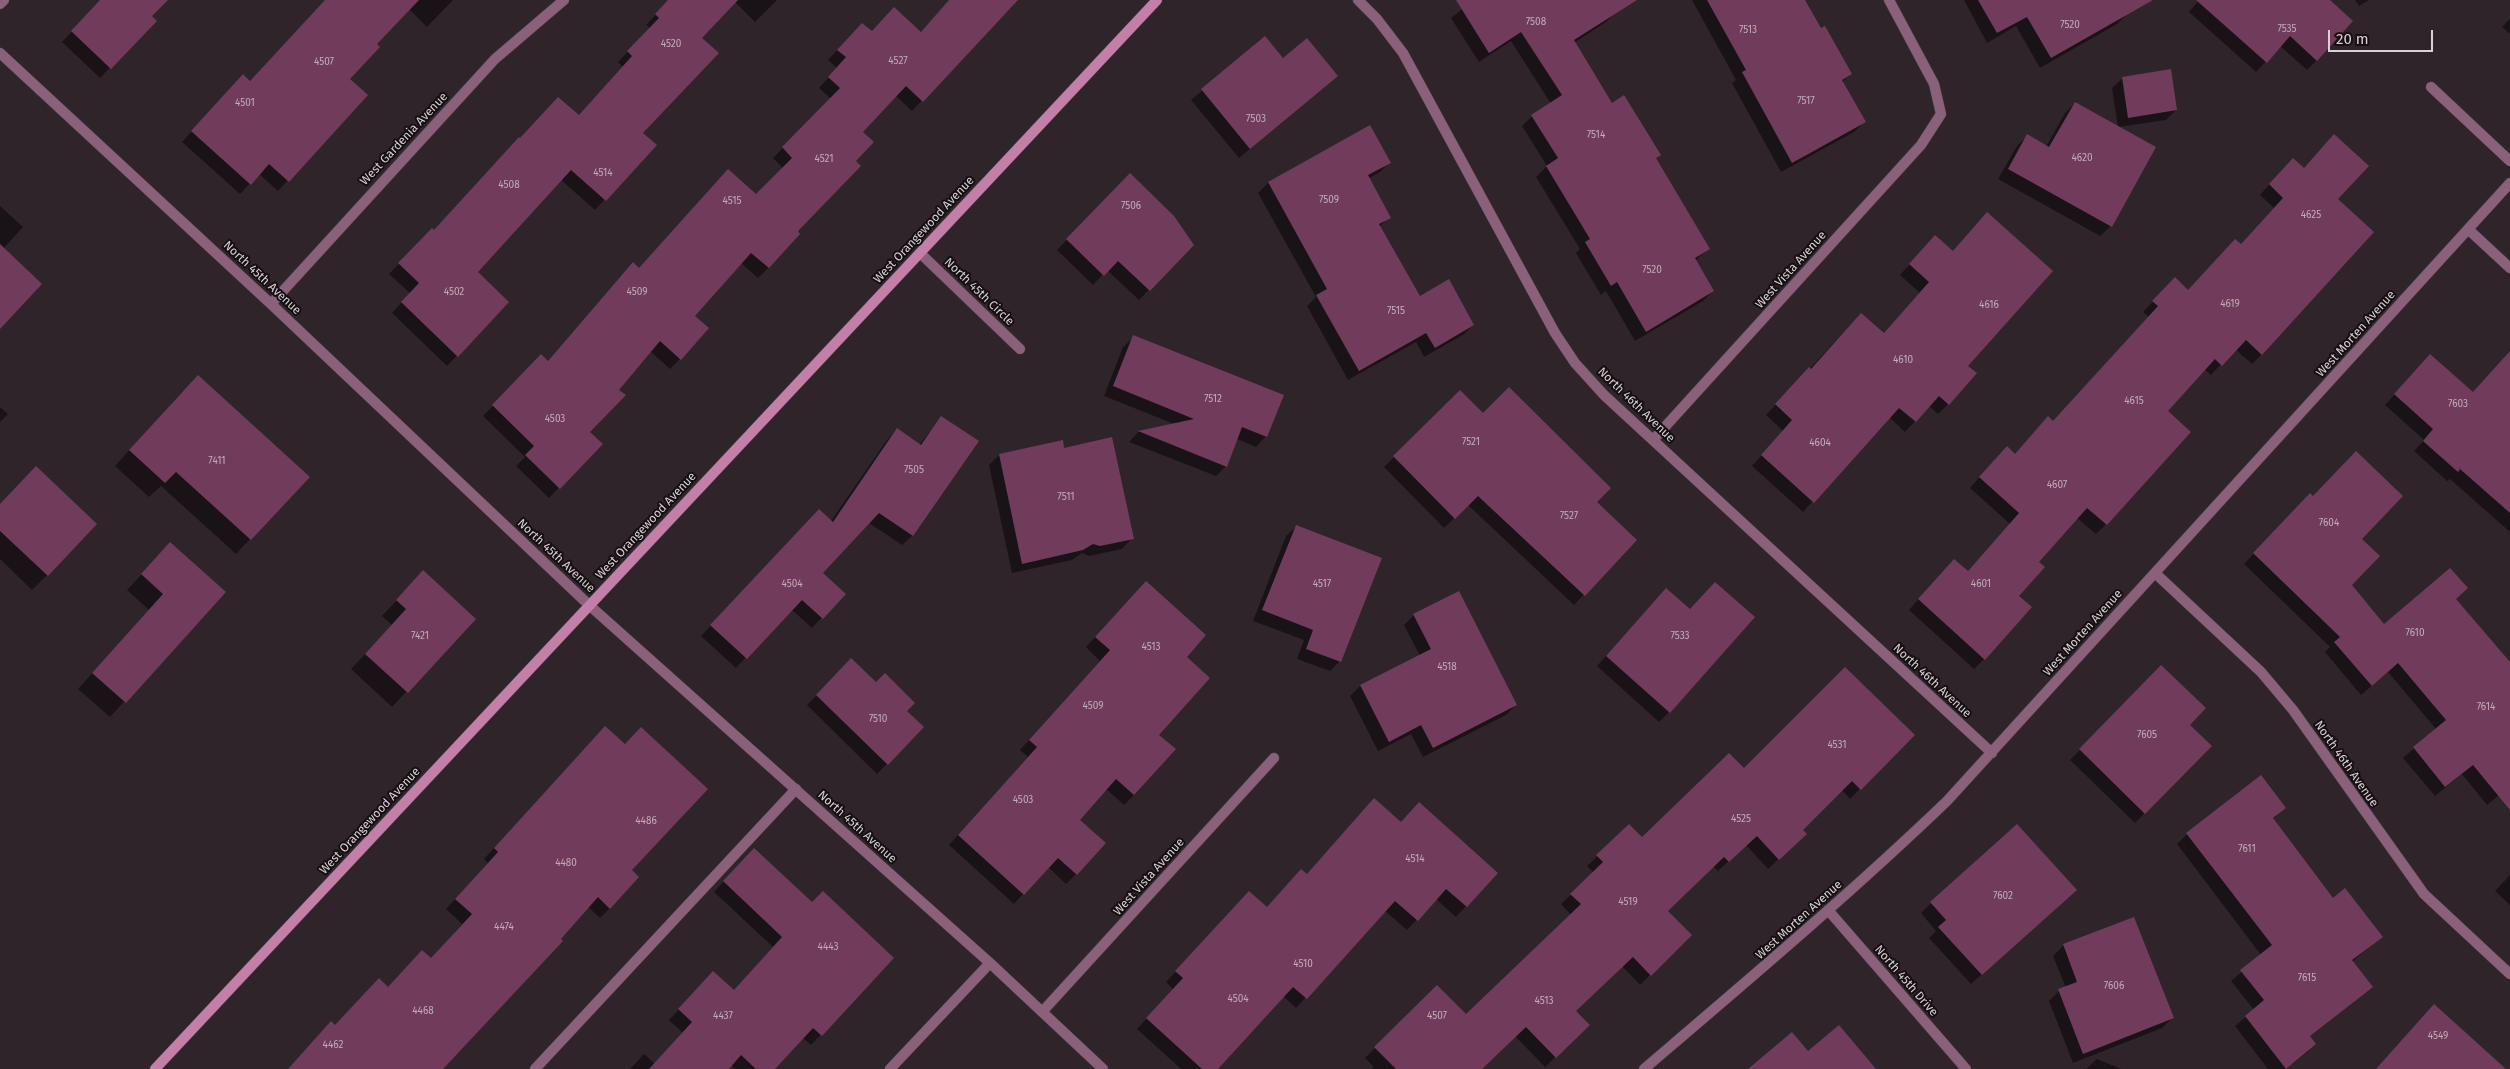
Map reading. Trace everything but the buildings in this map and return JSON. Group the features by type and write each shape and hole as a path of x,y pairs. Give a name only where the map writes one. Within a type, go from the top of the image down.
{"street":[{"path":"0,4 4,0"},
{"name":"West Gardenia Avenue","path":"271,304 496,59 564,0"},
{"name":"West Orangewood Avenue","path":"155,1069 1157,0"},
{"name":"North 46th Avenue","path":"1358,0 1377,19 1403,53 1555,333 1575,363 1604,395 1992,753"},
{"name":"West Vista Avenue","path":"1653,440 1921,145 1941,114 1934,84 1889,0"},
{"name":"North 45th Avenue","path":"0,53 271,304 589,605 990,963 1103,1069"},
{"path":"2431,87 2510,160"},
{"name":"West Morten Avenue","path":"1644,1069 1783,952 1884,861 1992,753 2510,183"},
{"path":"2468,230 2510,268"},
{"name":"North 45th Circle","path":"920,253 1020,349"},
{"name":"North 46th Avenue","path":"2155,573 2261,672 2288,704 2424,894 2510,974"},
{"name":"West Vista Avenue","path":"1042,1012 1274,758"},
{"path":"535,1069 796,789"},
{"name":"North 45th Drive","path":"1828,910 1966,1069"},
{"path":"890,1069 990,963"}]}
